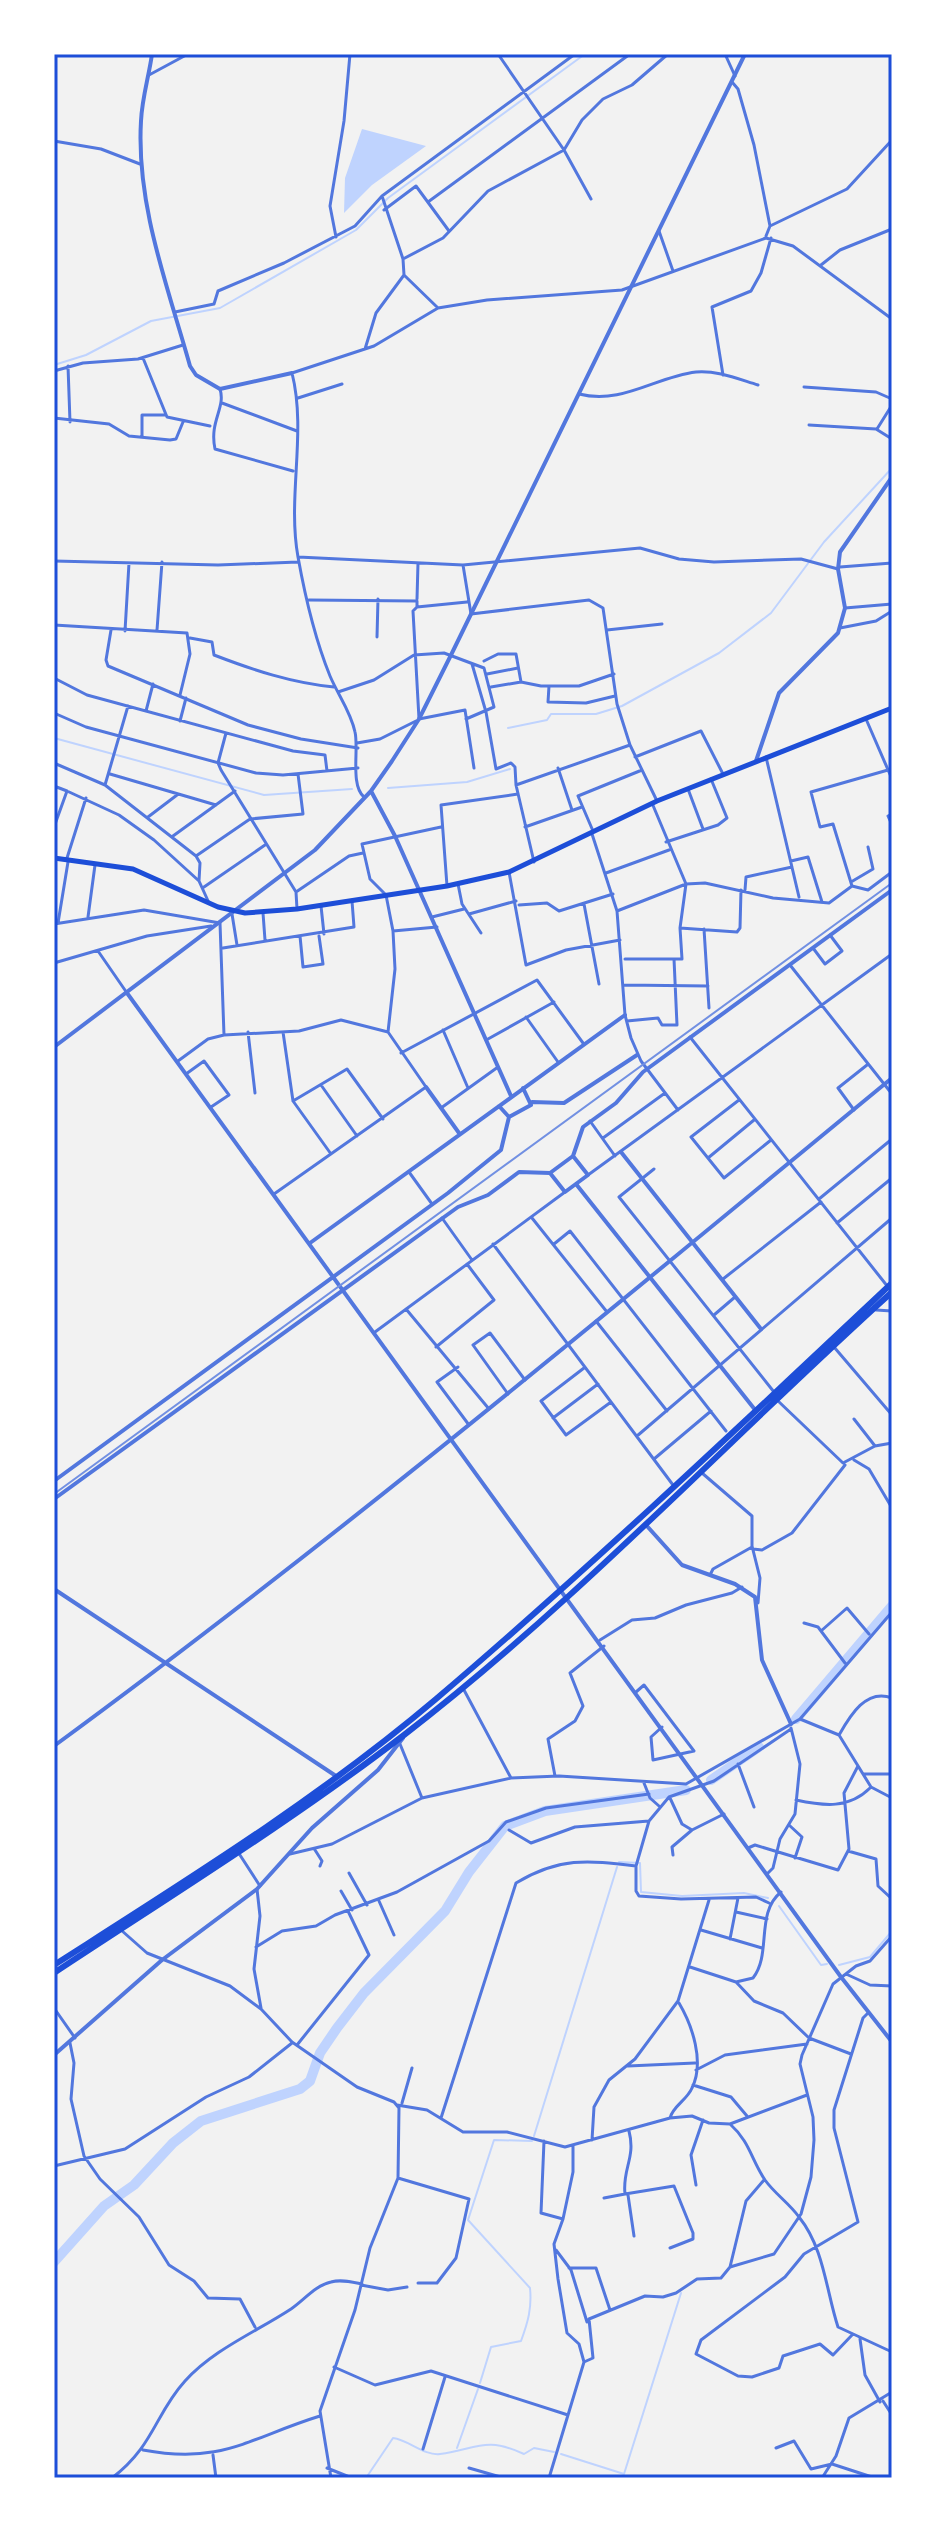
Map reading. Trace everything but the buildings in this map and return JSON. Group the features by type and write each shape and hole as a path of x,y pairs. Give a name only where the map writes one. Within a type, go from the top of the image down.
{"highway":[{"path":"54,1973 401,1727 674,1486 774,1392 874,1308 891,1288"},
{"path":"54,1965 238,1852 406,1734 567,1595 761,1416 891,1288"}],"main road":[{"path":"54,858 133,869 234,913 297,909 420,891 509,872 655,802 892,708"}],"street":[{"path":"152,54 140,122 156,256 193,372 220,389 292,373 365,349 394,337 438,308 487,300 631,287 766,238 793,246 892,319"},
{"path":"148,76 188,54"},
{"path":"336,237 330,206 344,121 350,54"},
{"path":"498,54 564,150 591,199"},
{"path":"176,315 214,304 218,291 230,289 235,282 284,263 336,237 366,215 382,197 575,54"},
{"path":"428,202 630,54"},
{"path":"403,259 440,241 488,191 564,150 582,120 603,99 632,85 668,54"},
{"path":"725,54 735,76"},
{"path":"54,1047 284,876 371,791 419,719 745,54"},
{"path":"732,82 738,89 754,145 770,226 766,238"},
{"path":"770,226 847,189 892,140"},
{"path":"54,141 110,152 144,165"},
{"path":"384,209 416,186 450,231"},
{"path":"365,349 376,313 404,275 403,259 382,197"},
{"path":"821,265 840,250 892,229"},
{"path":"659,231 673,271"},
{"path":"723,375 712,307 751,291 761,273 771,238"},
{"path":"404,275 438,308"},
{"path":"54,371 68,366 143,358 184,344"},
{"path":"143,358 166,415"},
{"path":"68,366 70,422"},
{"path":"579,394 622,396 694,372 723,375 758,385"},
{"path":"292,373 298,398 294,528 299,560 337,690 350,717 357,745 357,791 365,797"},
{"path":"298,398 342,384"},
{"path":"804,387 876,392 892,402 876,429"},
{"path":"220,389 221,403 211,426 215,449 295,472"},
{"path":"221,403 297,431"},
{"path":"142,437 142,415 166,415 183,422 211,426"},
{"path":"54,418 109,424 129,436 176,439 183,422"},
{"path":"809,425 876,429 892,439"},
{"path":"756,761 779,693 840,628 845,608 838,568 846,540 892,477"},
{"path":"54,561 218,565 299,560 463,565 640,548 679,559 714,562 801,559 838,568 892,563"},
{"path":"125,631 129,562"},
{"path":"157,630 162,562"},
{"path":"417,607 418,563"},
{"path":"463,565 471,614"},
{"path":"377,637 378,599"},
{"path":"309,600 417,601"},
{"path":"471,614 589,600 603,608 616,696 630,745 655,802 669,850 686,884 680,928 682,959 623,959"},
{"path":"419,719 420,683 414,655 413,611 417,607 467,602"},
{"path":"845,608 892,604"},
{"path":"840,628 876,621 892,611"},
{"path":"607,630 662,624"},
{"path":"54,625 187,633 190,638 180,695"},
{"path":"111,630 106,664 248,725 301,739 357,745 387,737 419,719 465,710 474,768"},
{"path":"190,638 212,642 214,655 238,664 297,682 337,690 374,680 414,655 451,655 484,668 495,704 486,712 466,719"},
{"path":"484,661 516,654 521,682"},
{"path":"472,664 486,712 496,769 511,763 515,767 516,785 534,862"},
{"path":"486,674 518,668"},
{"path":"491,687 521,682 579,686 614,674"},
{"path":"54,678 76,691 180,721 293,751 325,755 327,771"},
{"path":"146,711 153,684"},
{"path":"549,686 548,702 586,703 616,696"},
{"path":"180,721 186,698"},
{"path":"105,785 128,706"},
{"path":"54,713 66,721 256,773 298,774 358,768"},
{"path":"866,719 892,779"},
{"path":"635,757 701,731 723,774"},
{"path":"226,733 218,763 296,892 297,909"},
{"path":"516,785 558,767 630,745"},
{"path":"766,757 799,899"},
{"path":"54,763 75,769 105,785 173,836 196,856 200,863 199,881"},
{"path":"558,767 572,810"},
{"path":"642,770 578,796 617,911 626,1018 637,1055 678,1110"},
{"path":"852,884 833,824 820,827 811,792 888,770"},
{"path":"110,774 216,805"},
{"path":"196,856 250,819 303,814 298,774"},
{"path":"666,842 727,818 711,779"},
{"path":"54,786 86,798 154,840 199,881 209,903"},
{"path":"688,789 703,829"},
{"path":"54,827 67,791"},
{"path":"173,836 235,791"},
{"path":"371,791 437,927 511,1096"},
{"path":"148,817 178,794"},
{"path":"447,886 441,805 518,794"},
{"path":"86,798 67,862 56,924 144,910 220,923"},
{"path":"525,827 582,807"},
{"path":"892,814 888,816 892,825"},
{"path":"441,827 362,844 370,879 386,895 393,931 395,969 388,1032 459,1133"},
{"path":"204,887 265,845"},
{"path":"617,911 686,884 705,883 773,898 833,902 873,869 868,847"},
{"path":"606,873 669,850"},
{"path":"296,892 349,856 363,853"},
{"path":"680,928 737,932 746,877 808,857 822,902"},
{"path":"88,917 95,865"},
{"path":"509,872 526,965 591,945 621,940"},
{"path":"852,884 868,890 892,872"},
{"path":"458,884 464,909 481,933"},
{"path":"54,1499 442,1218 488,1195 519,1172 550,1173 573,1156 580,1131 616,1103 647,1069 892,890"},
{"path":"469,914 516,903 547,903 559,911 613,894"},
{"path":"222,948 322,935 354,927 352,901"},
{"path":"584,904 599,984"},
{"path":"300,936 303,967 323,964 321,905"},
{"path":"432,917 464,909"},
{"path":"234,913 237,945"},
{"path":"263,913 265,940"},
{"path":"220,923 224,1035"},
{"path":"54,963 147,936 203,926 214,928"},
{"path":"393,931 437,927"},
{"path":"704,929 709,1008"},
{"path":"813,948 825,964 842,951 830,935"},
{"path":"98,951 892,2042"},
{"path":"375,1332 892,954"},
{"path":"310,1243 583,1043 626,1018 658,1018 662,1025 677,1025 674,959"},
{"path":"790,965 892,1094"},
{"path":"401,1053 537,980 583,1043"},
{"path":"624,985 708,986"},
{"path":"487,1040 554,1002"},
{"path":"526,1017 558,1062"},
{"path":"177,1062 208,1039 224,1035 299,1031 341,1020 388,1032"},
{"path":"443,1030 468,1088"},
{"path":"248,1032 255,1093"},
{"path":"283,1032 293,1101 331,1154"},
{"path":"690,1037 891,1288"},
{"path":"54,1481 501,1150 509,1117 532,1102 564,1103 637,1055"},
{"path":"186,1074 204,1061 229,1095 211,1107"},
{"path":"854,1110 838,1088 868,1064"},
{"path":"441,1108 498,1067"},
{"path":"293,1101 347,1069 383,1119"},
{"path":"54,1746 166,1664 453,1439 892,1078"},
{"path":"321,1085 357,1136"},
{"path":"274,1194 426,1087"},
{"path":"523,1088 532,1102"},
{"path":"603,1138 665,1093"},
{"path":"739,1100 691,1137 724,1178 771,1140"},
{"path":"499,1106 509,1117"},
{"path":"708,1158 755,1120"},
{"path":"590,1121 615,1156"},
{"path":"722,1280 892,1139"},
{"path":"621,1152 761,1329"},
{"path":"573,1156 588,1175"},
{"path":"654,1169 619,1197 774,1392"},
{"path":"408,1171 432,1204"},
{"path":"550,1173 565,1192"},
{"path":"837,1223 892,1178"},
{"path":"576,1184 761,1416"},
{"path":"531,1216 607,1312"},
{"path":"442,1218 472,1260"},
{"path":"637,1436 892,1218"},
{"path":"554,1244 570,1231 726,1431"},
{"path":"493,1244 674,1486"},
{"path":"436,1347 494,1300 467,1264"},
{"path":"714,1315 735,1297"},
{"path":"874,1308 892,1311"},
{"path":"406,1309 436,1347 458,1367 489,1409"},
{"path":"596,1321 667,1411"},
{"path":"508,1394 473,1345 490,1333 525,1380"},
{"path":"831,1344 892,1415"},
{"path":"458,1367 437,1382 469,1425"},
{"path":"586,1367 541,1401 553,1418 566,1435 611,1402"},
{"path":"553,1418 598,1384"},
{"path":"777,1400 839,1462 854,1460 875,1446 892,1443"},
{"path":"654,1459 711,1411"},
{"path":"854,1419 875,1446"},
{"path":"854,1460 869,1469 892,1508"},
{"path":"710,1575 713,1569 752,1548 762,1550 792,1533 816,1499 844,1470 845,1463"},
{"path":"700,1470 712,1485 752,1516 752,1548 760,1578 758,1603 762,1660 791,1726 800,1764 795,1814 776,1851 773,1868 767,1874"},
{"path":"644,1523 674,1559 742,1587 754,1594 758,1603"},
{"path":"555,1776 548,1739 575,1721 583,1706 570,1673 632,1620 655,1618 742,1587"},
{"path":"54,1589 336,1776"},
{"path":"821,1631 847,1608 869,1634"},
{"path":"769,1903 756,1897 709,1900 639,1896 636,1891 637,1863 649,1821 669,1797 704,1786 800,1719 869,1634 892,1612"},
{"path":"804,1623 821,1631 845,1663"},
{"path":"636,1692 644,1685 693,1750 674,1758 653,1760 651,1737 662,1727"},
{"path":"461,1686 511,1778"},
{"path":"839,1735 862,1703 879,1696 892,1698"},
{"path":"800,1719 839,1735 871,1787 892,1798"},
{"path":"289,1853 315,1850 422,1798 511,1778 555,1776 683,1785 791,1726"},
{"path":"54,2055 162,1960 259,1888 289,1853 374,1773 400,1744 406,1734 401,1727"},
{"path":"400,1744 422,1798"},
{"path":"739,1754 743,1760"},
{"path":"365,1763 374,1773"},
{"path":"738,1764 754,1807"},
{"path":"748,1848 755,1845 834,1871 848,1851 846,1786 858,1766"},
{"path":"863,1774 892,1774"},
{"path":"644,1781 650,1796 659,1806"},
{"path":"796,1800 847,1804 857,1801 871,1787"},
{"path":"256,1947 282,1931 316,1926 379,1901 454,1863 489,1841 506,1822 546,1808 650,1796"},
{"path":"669,1797 682,1824 692,1830"},
{"path":"673,1855 672,1847 692,1830 724,1814"},
{"path":"509,1830 531,1843 575,1827 649,1821"},
{"path":"789,1825 802,1837 795,1858"},
{"path":"315,1850 322,1861 320,1866"},
{"path":"848,1851 876,1859 878,1886 892,1899"},
{"path":"238,1852 259,1888 260,1916 254,1969 261,2009"},
{"path":"441,2118 512,1887 565,1861 637,1863"},
{"path":"349,1873 367,1905"},
{"path":"297,2045 369,1955 341,1891"},
{"path":"736,1982 753,1978 757,1973 769,1903 781,1892"},
{"path":"730,1939 738,1898"},
{"path":"592,2140 597,2100 609,2080 628,2066 678,2001 709,1900"},
{"path":"379,1901 394,1935"},
{"path":"736,1912 767,1919"},
{"path":"119,1927 147,1953 230,1986 261,2009 292,2042 357,2087 441,2118 463,2132 507,2132 573,2146 670,2118 692,2116 730,2124 807,2095"},
{"path":"701,1930 762,1948"},
{"path":"587,2322 645,2296 663,2297 676,2293 704,2276 718,2279 730,2267 774,2254 799,2217 813,2158 813,2117 800,2064 809,2038 833,1984 870,1961 892,1936"},
{"path":"690,1967 736,1982 754,2001 783,2013 809,2038 851,2054"},
{"path":"54,1973 54,1982"},
{"path":"843,1975 870,1985 892,1986"},
{"path":"670,2118 693,2085 696,2070 693,2028 678,2001"},
{"path":"54,2008 72,2040 71,2099 84,2156 139,2217 169,2265 194,2281 208,2298 240,2299 255,2327"},
{"path":"853,2334 833,2355 820,2344 783,2356 779,2368 752,2377 734,2375 697,2357 696,2349 701,2340 760,2297 815,2246 858,2222 834,2128 835,2104 863,2018 868,2013"},
{"path":"54,2166 84,2156 125,2149 206,2097 249,2077 292,2042"},
{"path":"696,2070 725,2055 807,2044"},
{"path":"628,2066 695,2063"},
{"path":"331,2478 320,2416 362,2284 370,2248 398,2178 400,2104 412,2068"},
{"path":"693,2085 731,2097 747,2116"},
{"path":"696,2185 691,2155 703,2120"},
{"path":"730,2124 751,2147 765,2179 799,2217 815,2246 838,2327 892,2352"},
{"path":"629,2131 633,2152 625,2172 634,2236"},
{"path":"544,2141 541,2213 563,2219"},
{"path":"549,2478 584,2362 579,2344 567,2333 555,2249 573,2172 573,2146"},
{"path":"398,2178 469,2199 453,2264 437,2283 418,2283"},
{"path":"730,2267 746,2201 765,2179"},
{"path":"604,2198 674,2186 694,2236 670,2248"},
{"path":"555,2249 569,2268 587,2322 594,2351 591,2361 584,2362"},
{"path":"569,2268 596,2268 611,2311"},
{"path":"112,2478 118,2476 143,2450 185,2380 255,2327 287,2312 329,2282 362,2284 388,2290 407,2287"},
{"path":"860,2338 865,2375 892,2415"},
{"path":"334,2367 368,2384 390,2383 428,2371 568,2415"},
{"path":"423,2449 446,2375"},
{"path":"822,2478 832,2464 849,2418 881,2402 892,2392"},
{"path":"143,2450 192,2457 213,2455 320,2416"},
{"path":"776,2448 794,2441 808,2467 832,2464 875,2478"},
{"path":"213,2455 216,2478"},
{"path":"327,2468 352,2478"},
{"path":"469,2468 504,2478"}],"water":[{"path":"362,129 426,146 372,185 344,213 345,178"}],"waterway":[{"path":"54,365 86,355 151,321 220,308 356,230 388,198 585,54"},
{"path":"508,728 547,720 551,714 596,714 622,706 719,653 771,613 824,542 892,468"},
{"path":"54,738 264,795 352,789"},
{"path":"388,788 467,782 510,769"},
{"path":"796,1719 892,1606"},
{"path":"711,1780 759,1747"},
{"path":"54,2262 104,2206 134,2185 173,2143 201,2121 300,2089 310,2081 320,2053 337,2028 364,1993 445,1911 469,1872 505,1826 545,1811 686,1790"},
{"path":"619,1862 640,1863 641,1892 682,1896 744,1893 768,1898"},
{"path":"534,2136 617,1867"},
{"path":"779,1906 821,1965 827,1964"},
{"path":"839,1965 870,1957 892,1931"},
{"path":"480,2383 491,2347 521,2341 529,2315 530,2288 468,2220 494,2140 532,2141"},
{"path":"561,2454 624,2474 681,2293"},
{"path":"457,2448 478,2389"},
{"path":"366,2478 393,2438 434,2454 481,2445 500,2446 524,2454 534,2448 554,2452"}],"railway":[{"path":"54,1494 892,883"}]}
